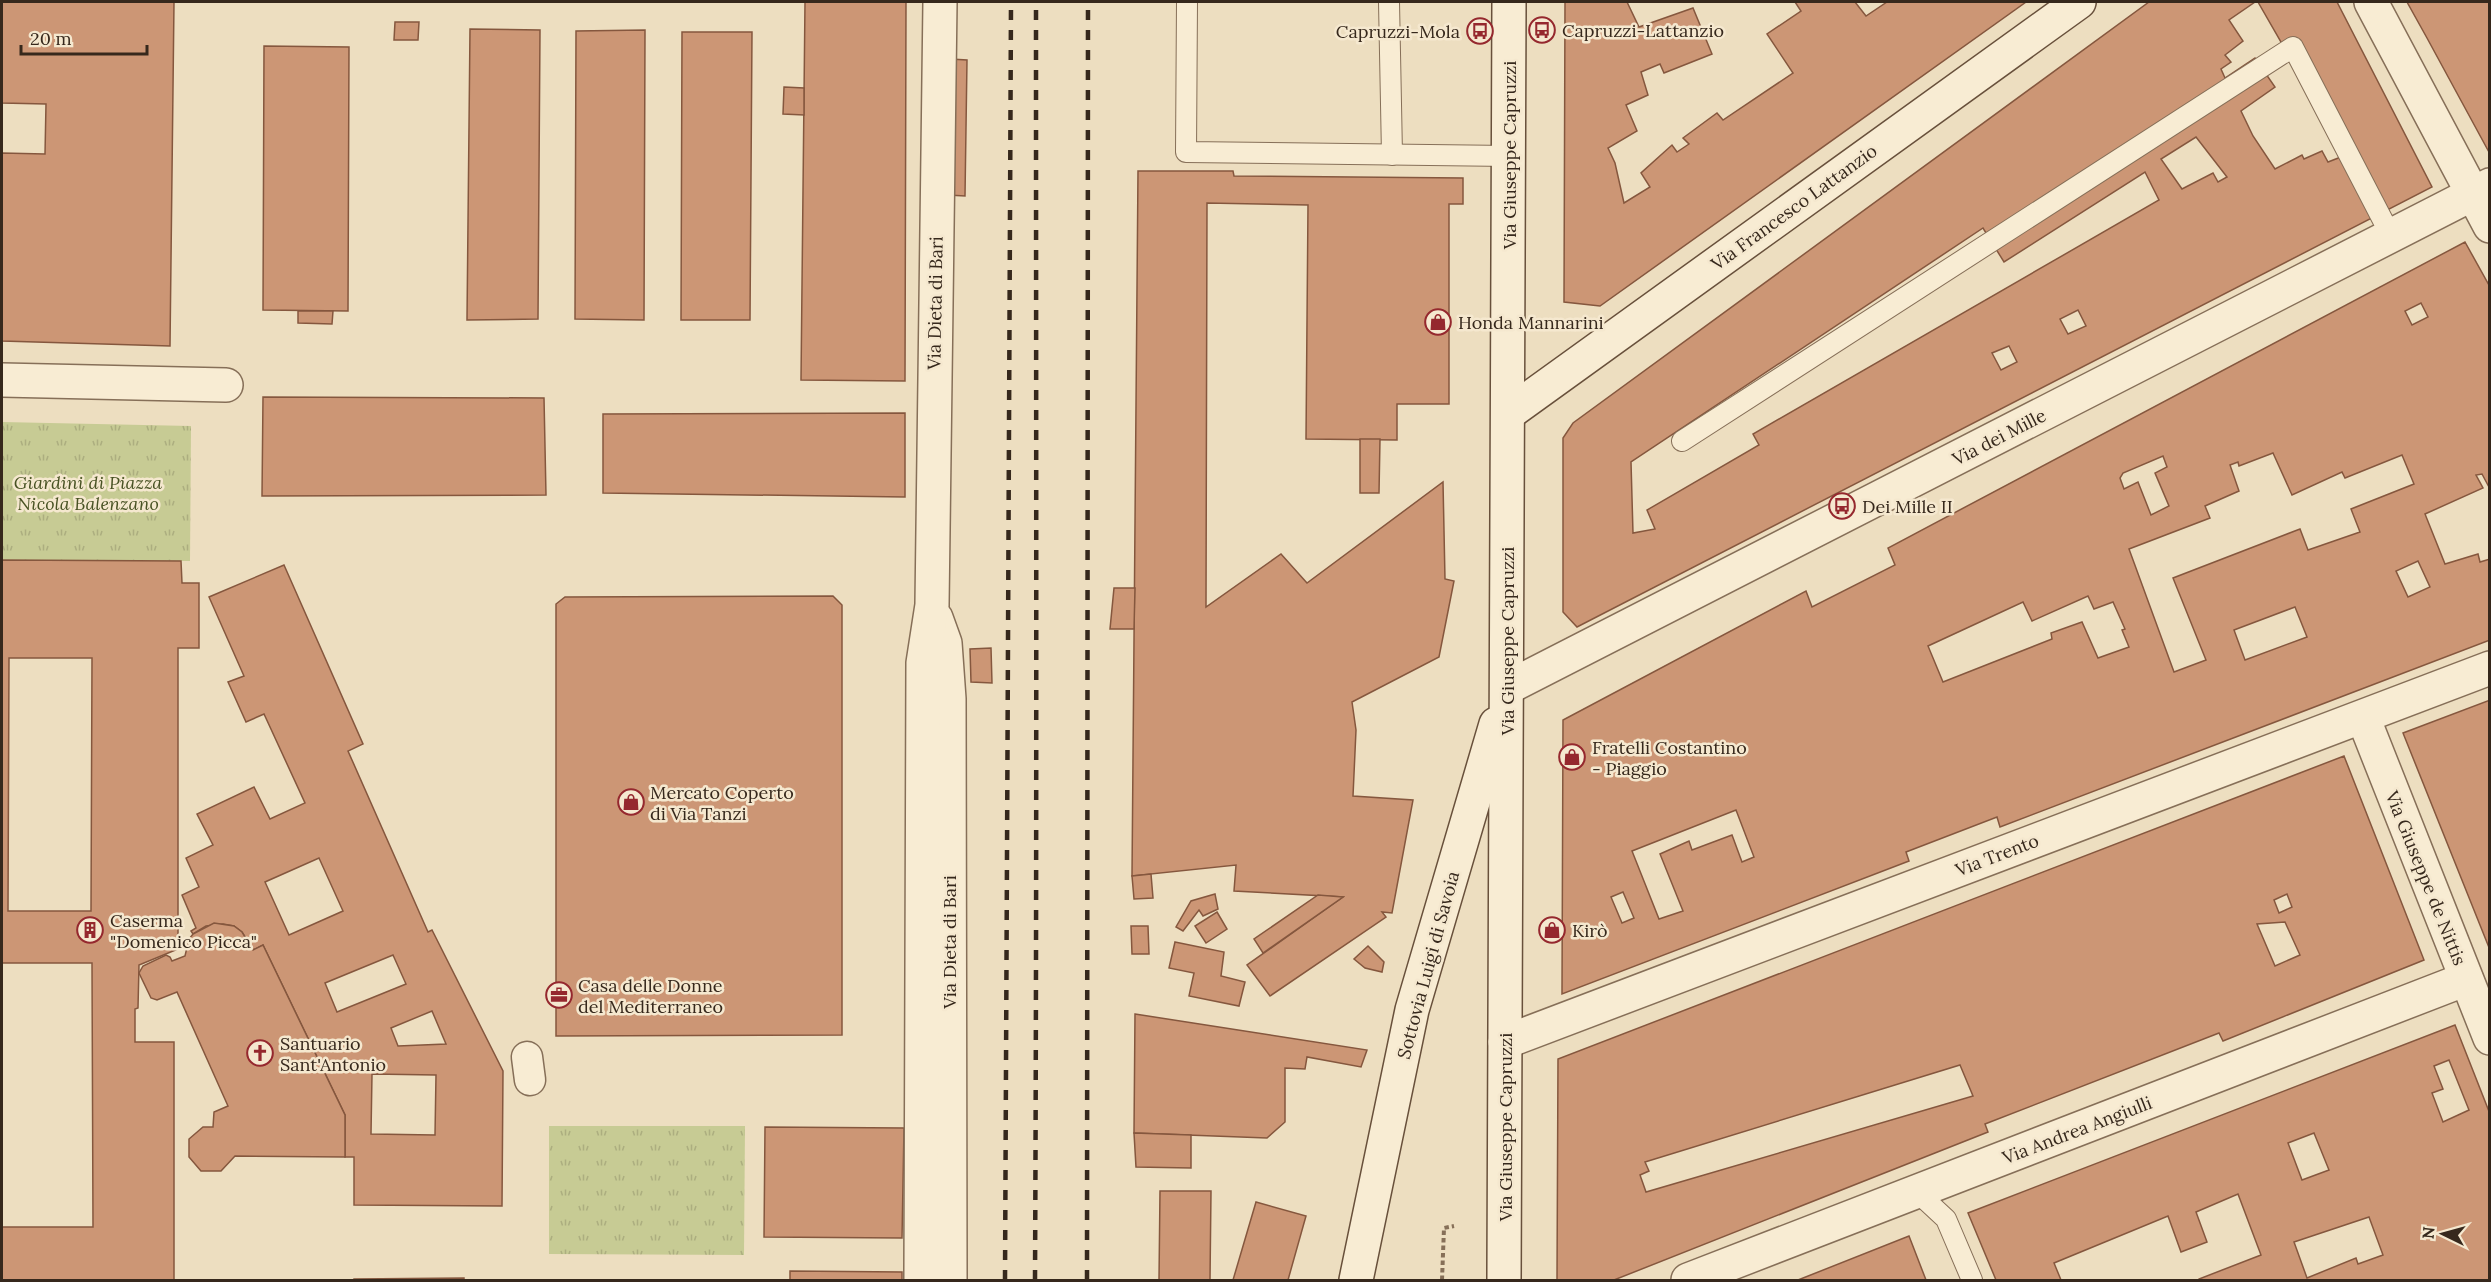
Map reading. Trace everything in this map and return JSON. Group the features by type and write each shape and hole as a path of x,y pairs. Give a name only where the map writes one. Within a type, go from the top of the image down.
{"street":[{"name":"Via Dieta di Bari","path":"921,1281 923,663 932,605 940,2"},
{"name":"Via Giuseppe Capruzzi","path":"1504,1281 1509,2"},
{"name":"Via Francesco Lattanzio","path":"1509,413 2079,2"},
{"path":"2371,2 2481,189 2490,226"},
{"name":"Via dei Mille","path":"1507,688 2481,189"},
{"path":"2,380 226,385"},
{"name":"Via Dieta di Bari","path":"932,605 945,643 949,728 950,1281"},
{"name":"Via Trento","path":"1505,1042 2490,668"},
{"name":"Sottovia Luigi di Savoia","path":"1356,1281 1412,1010 1507,688"},
{"name":"Via Giuseppe de Nittis","path":"2363,717 2490,1038"},
{"name":"Via Andrea Angiulli","path":"1688,1281 2466,979"}],"lane":[{"path":"1187,2 1186,152 1509,156"},
{"path":"1389,2 1392,155"},
{"path":"1682,441 2293,47 2391,236"},
{"path":"1917,1192 1946,1219 1971,1281"}],"path":[{"path":"1442,1281 1444,1228 1454,1226"}],"green space":[{"name":"Giardini di Piazza Nicola Balenzano","path":"2,422 191,426 190,561 2,560"},
{"path":"549,1126 745,1126 744,1255 549,1254"}],"building":[{"path":"2,2 174,2 170,346 2,341 2,153 45,154 46,104 2,103"},
{"path":"805,2 906,2 905,381 801,380"},
{"path":"1565,2 1627,2 1639,27 1693,8 1712,54 1664,73 1660,64 1641,72 1648,95 1626,105 1637,131 1608,148 1615,163 1624,203 1650,187 1641,173 1672,145 1677,152 1689,144 1683,138 1717,113 1723,120 1793,73 1767,34 1801,11 1795,2 1855,2 1866,16 1887,2 2026,2 1600,306 1564,302"},
{"path":"2149,2 2255,2 2229,20 2243,41 2225,55 2231,62 2221,69 2225,78 2255,58 2275,87 2241,111 2253,136 2275,169 2302,155 2304,159 2322,151 2328,162 2346,155 2258,2 2337,2 2432,187 1577,627 1563,612 1563,438 1573,423","holes":["2196,137 2227,177 2218,182 2213,173 2182,189 2161,159","2145,172 2159,200 1753,434 1759,445 1647,510 1655,529 1633,533 1631,462 1983,228 2004,262","2078,310 2086,326 2068,334 2060,319","2009,346 2017,362 2001,370 1992,353"]},
{"path":"2407,2 2490,2 2490,154 2427,38"},
{"path":"395,22 419,22 418,40 394,40"},
{"path":"470,29 540,30 538,319 467,320"},
{"path":"645,30 644,320 575,319 576,31"},
{"path":"682,32 752,32 750,320 681,320"},
{"path":"264,46 349,47 348,311 263,310"},
{"path":"950,59 967,60 965,196 948,195"},
{"path":"784,87 804,88 804,115 783,114"},
{"path":"1138,171 1233,171 1234,176 1463,178 1463,204 1449,204 1449,404 1397,404 1397,440 1306,439 1308,205 1207,203 1206,607 1281,554 1307,583 1443,482 1445,579 1454,581 1439,657 1352,702 1356,730 1353,796 1413,800 1392,913 1382,912 1386,917 1270,996 1247,965 1343,897 1234,891 1236,865 1132,876"},
{"path":"2465,242 2490,287 2490,489 2482,474 2476,475 2483,488 2425,514 2445,564 2478,554 2480,562 2490,559 2490,640 2000,827 1997,817 1906,852 1909,861 1562,994 1563,720 1806,591 1812,607 1895,565 1888,548","holes":["2421,303 2428,317 2412,325 2405,311","2273,453 2292,495 2342,472 2345,478 2402,455 2414,484 2351,509 2360,532 2308,550 2300,529 2173,578 2206,660 2174,672 2129,549 2210,518 2205,506 2239,491 2230,465 2238,462 2239,466","2163,456 2167,467 2155,473 2169,506 2151,515 2138,482 2124,489 2120,478 2123,473","2418,561 2430,587 2408,597 2396,571","2088,596 2094,609 2113,602 2125,629 2122,630 2129,647 2098,658 2082,622 2051,633 2052,639 1943,682 1928,646 2023,602 2032,621","2295,607 2307,637 2245,660 2234,630","1736,810 1754,857 1742,862 1732,835 1692,850 1689,841 1660,854 1683,911 1659,919 1632,851","1623,892 1634,918 1622,923 1611,897"]},
{"path":"298,311 333,311 332,324 298,323"},
{"path":"263,397 544,398 546,495 262,496"},
{"path":"905,413 905,497 603,493 603,414"},
{"path":"1360,439 1380,439 1379,493 1360,493"},
{"name":"Caserma \"Domenico Picca\"","path":"2,560 181,561 182,583 199,583 199,648 178,648 178,949 139,965 138,1008 135,1009 135,1042 174,1042 174,1280 2,1280 2,1227 93,1227 92,963 2,963","holes":["9,658 92,658 91,911 8,911"]},
{"path":"284,565 363,744 348,751 428,932 432,930 503,1071 502,1206 354,1205 354,1157 345,1157 345,1115 263,945 253,950 242,932 234,926 223,924 206,926 193,934 191,931 196,928 182,895 199,887 186,858 213,845 197,814 254,787 270,819 305,803 264,714 246,722 228,682 244,676 209,597","holes":["319,858 343,911 289,935 265,882","393,955 406,984 337,1012 325,983","432,1011 446,1044 398,1046 391,1028","372,1074 436,1075 435,1135 371,1134"]},
{"path":"1114,588 1135,588 1134,629 1110,629"},
{"path":"833,596 842,605 842,1035 556,1036 556,604 565,597"},
{"path":"991,648 992,683 971,682 970,649"},
{"path":"2490,700 2490,950 2403,733"},
{"path":"2344,756 2424,960 2223,1041 2219,1033 1985,1124 1988,1132 1614,1280 1557,1280 1558,1059","holes":["2287,894 2292,907 2279,913 2274,900","2285,922 2300,955 2275,966 2257,924","1960,1065 1973,1096 1646,1192 1640,1175 1649,1171 1645,1162"]},
{"path":"1151,874 1153,898 1134,899 1132,876"},
{"path":"1215,894 1218,909 1203,916 1199,910 1183,931 1176,927 1191,901"},
{"path":"1318,895 1343,897 1263,953 1254,939"},
{"path":"1217,912 1227,929 1206,943 1195,926"},
{"name":"Santuario Sant'Antonio","path":"214,923 234,926 242,932 253,950 263,945 345,1115 345,1157 235,1156 221,1171 201,1171 189,1157 189,1139 203,1127 213,1127 214,1112 228,1106 177,992 157,1000 151,998 139,973 143,966 166,955 172,961 185,956 189,939 193,934"},
{"path":"1131,926 1148,926 1149,954 1132,954"},
{"path":"1175,942 1224,952 1221,976 1245,982 1239,1006 1189,996 1194,973 1169,968"},
{"path":"1368,946 1384,962 1382,972 1365,968 1354,959"},
{"path":"1135,1014 1367,1050 1361,1067 1307,1057 1305,1069 1285,1068 1285,1122 1267,1138 1134,1133"},
{"path":"2455,1025 2490,1114 2490,1280 2199,1280 2261,1255 2238,1194 2196,1212 2207,1242 2181,1252 2168,1216 2054,1263 2061,1280 1996,1280 1968,1213","holes":["2449,1060 2469,1110 2443,1122 2432,1093 2443,1089 2434,1066","2314,1133 2329,1170 2302,1180 2288,1143","2369,1217 2383,1255 2358,1264 2356,1258 2307,1278 2294,1242"]},
{"path":"765,1127 904,1128 902,1238 764,1237"},
{"path":"1134,1133 1191,1135 1191,1168 1136,1167"},
{"path":"1160,1191 1211,1191 1210,1280 1159,1280"},
{"path":"1256,1202 1306,1216 1288,1280 1233,1280"},
{"path":"1909,1236 1926,1280 1798,1280"},
{"path":"790,1271 902,1272 902,1280 790,1280"},
{"path":"464,1278 464,1280 354,1280 354,1279"}],"railway":[{"path":"1005,1280 1011,2"},
{"path":"1035,1280 1036,2"},
{"path":"1087,1280 1088,2"}],"place":[{"name":"Capruzzi-Lattanzio","path":"1542,30"},
{"name":"Capruzzi-Mola","path":"1480,31"},
{"name":"Honda Mannarini","path":"1438,322"},
{"name":"Dei Mille II","path":"1842,506"},
{"name":"Fratelli Costantino - Piaggio","path":"1572,757"},
{"name":"Mercato Coperto di Via Tanzi","path":"631,802"},
{"name":"Caserma \"Domenico Picca\"","path":"90,930"},
{"name":"Kirò","path":"1552,930"},
{"name":"Casa delle Donne del Mediterraneo","path":"559,995"},
{"name":"Santuario Sant'Antonio","path":"260,1053"}]}
